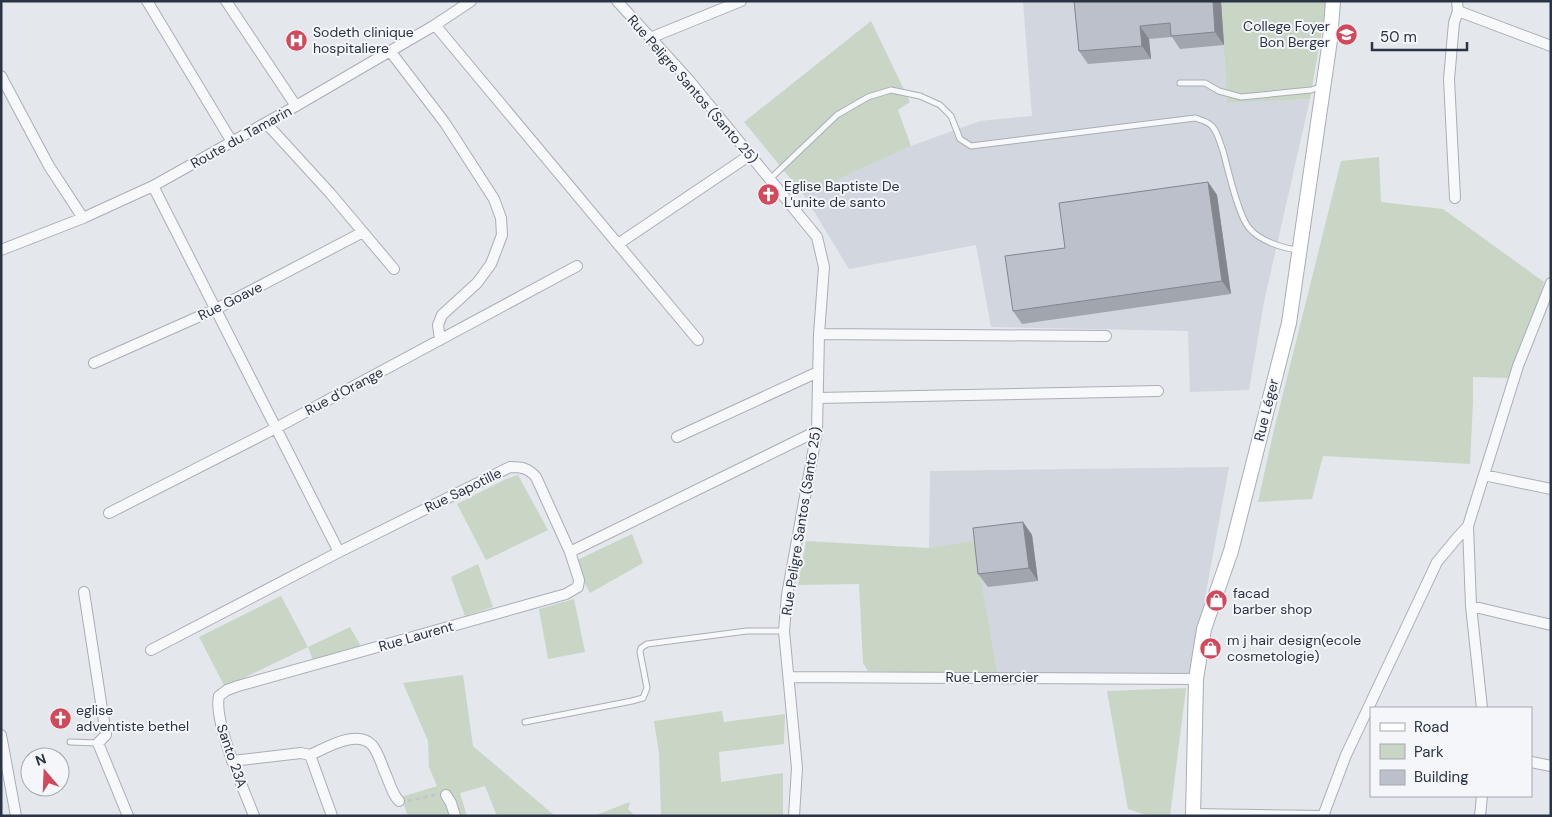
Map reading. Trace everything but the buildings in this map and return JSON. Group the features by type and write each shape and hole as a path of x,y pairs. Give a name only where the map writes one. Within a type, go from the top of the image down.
{"street":[{"path":"147,1 232,142"},
{"path":"226,1 296,106"},
{"name":"Route du Tamarin","path":"1,250 83,218 153,186 296,106 435,25 471,1"},
{"name":"Rue Peligre Santos (Santo 25)","path":"616,1 688,80 817,237 824,267 819,334 817,431 787,596 784,631 797,768 794,816"},
{"path":"650,38 741,1"},
{"name":"Rue Léger","path":"1193,815 1196,679 1204,630 1231,551 1288,323 1330,40 1333,1"},
{"path":"1455,198 1449,79 1457,6 1551,46"},
{"path":"435,25 698,340"},
{"path":"390,51 445,123 494,198 501,218 502,235 491,264 477,283 442,315 438,325 440,340"},
{"path":"1,76 48,166 83,218"},
{"path":"266,123 330,193 394,269"},
{"path":"618,244 750,155"},
{"path":"153,186 339,552"},
{"name":"Rue Goave","path":"94,363 216,309 363,232"},
{"name":"Rue d'Orange","path":"109,513 276,428 577,266"},
{"path":"1482,707 1471,606 1468,526 1518,366 1551,283"},
{"path":"819,334 1106,336"},
{"path":"677,437 818,372"},
{"path":"818,398 1158,391"},
{"path":"570,552 817,431"},
{"name":"Rue Sapotille","path":"152,650 339,552 510,468 521,467 530,470 536,478 570,552"},
{"path":"1484,475 1551,489"},
{"path":"1193,815 1323,816 1346,755 1437,562 1468,526"},
{"name":"Rue Laurent","path":"218,696 238,686 566,594 578,586 579,580 570,552"},
{"path":"84,592 106,735 98,743 128,816"},
{"path":"1471,606 1551,625"},
{"name":"Rue Lemercier","path":"789,677 1196,679"},
{"name":"Santo 23A","path":"218,696 216,705 219,718 232,760 254,816"},
{"path":"1,735 5,784 16,816"},
{"path":"232,760 301,752 310,755 350,739 359,738 366,740 376,750 394,794 399,801"},
{"path":"310,755 332,816"},
{"path":"1532,762 1551,766"},
{"path":"446,795 455,816"},
{"path":"1480,816 1482,797"}],"lane":[{"path":"1180,83 1205,83 1219,91 1241,97 1311,90 1322,86"},
{"path":"770,179 837,115 868,97 891,90 920,96 940,105 951,116 960,139 971,146 1195,118 1206,121 1220,140 1239,207 1249,228 1263,239 1285,249 1298,250"},
{"path":"525,722 632,702 643,698 647,688 640,652 641,648 647,644 747,631 784,631"},
{"path":"70,742 98,743"}],"path":[{"path":"399,801 446,795"}],"shaded area":[{"path":"1221,1 1227,103 1310,99 1264,302 1249,390 1190,392 1188,331 991,327 976,245 849,269 804,195 911,146 980,121 1032,116 1023,2"},
{"path":"1229,467 1191,674 998,675 974,542 929,548 930,471"}],"green space":[{"path":"1221,1 1327,1 1310,99 1227,103"},
{"path":"871,21 910,102 898,110 911,146 804,195 744,122"},
{"path":"1379,157 1381,202 1443,209 1544,282 1521,375 1510,378 1473,377 1470,464 1323,456 1312,499 1258,502 1272,438 1341,161"},
{"path":"518,475 548,530 486,560 457,504 506,479"},
{"path":"632,534 643,563 590,593 573,562"},
{"path":"806,541 929,548 974,541 998,675 868,671 863,663 859,584 798,585"},
{"path":"478,564 493,607 465,616 451,577"},
{"path":"281,596 308,647 225,687 199,637"},
{"path":"574,599 585,652 548,659 539,609"},
{"path":"350,627 362,648 315,666 308,647"},
{"path":"463,675 473,746 555,816 497,816 485,786 460,793 467,816 408,816 401,797 437,786 429,767 428,741 403,683"},
{"path":"1186,688 1170,816 1149,816 1128,809 1107,691"},
{"path":"722,711 724,722 785,714 784,744 719,752 721,782 783,773 783,816 661,816 659,753 654,721"},
{"path":"630,802 628,809 635,816 593,816"}],"place":[{"name":"College Foyer Bon Berger","path":"1346,34"},
{"name":"Sodeth clinique hospitaliere","path":"297,40"},
{"name":"Eglise Baptiste De L'unite de santo","path":"768,194"},
{"name":"facad barber shop","path":"1217,601"},
{"name":"m j hair design(ecole cosmetologie)","path":"1211,648"},
{"name":"eglise adventiste bethel","path":"60,718"}]}
